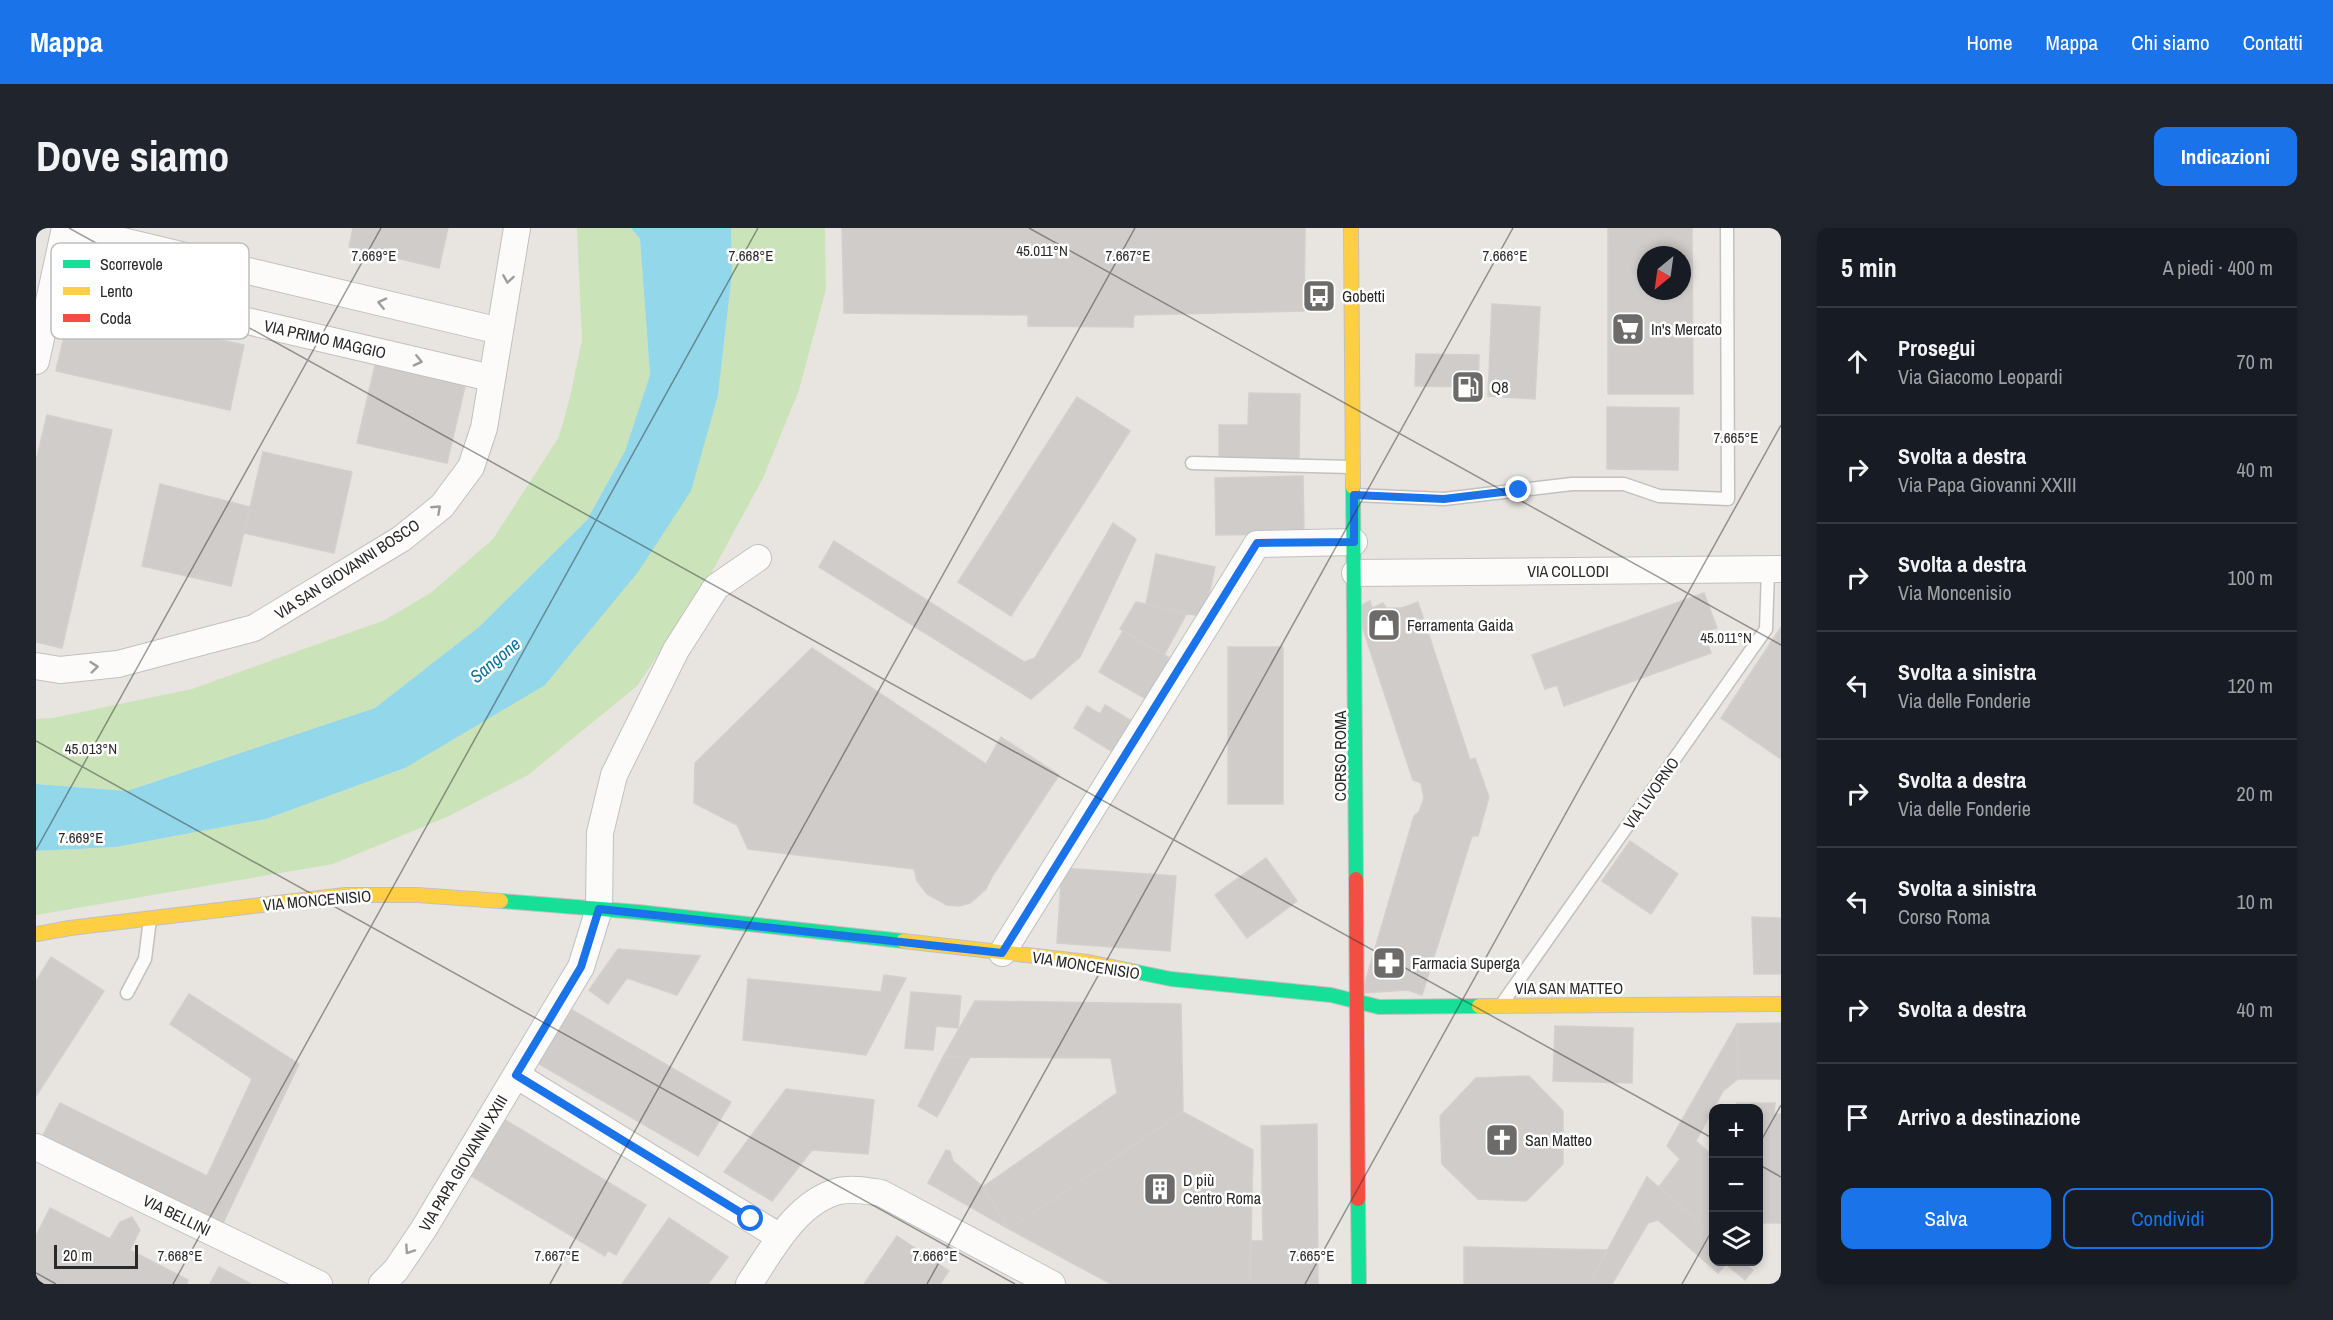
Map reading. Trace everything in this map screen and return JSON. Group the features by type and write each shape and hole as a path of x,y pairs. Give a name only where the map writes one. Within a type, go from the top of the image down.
{"street":[{"path":"63,243 67,228 130,243"},
{"name":"VIA SAN GIOVANNI BOSCO","path":"36,666 60,670 118,664 254,627 401,538 441,506 471,467 484,428 517,228"},
{"name":"CORSO ROMA","path":"1351,228 1359,1284"},
{"path":"249,271 500,331"},
{"path":"36,361 51,294"},
{"name":"VIA PRIMO MAGGIO","path":"249,321 491,378"},
{"path":"1002,953 1257,543 1354,542"},
{"path":"599,909 600,833 614,775 676,650 716,587 758,558"},
{"name":"VIA COLLODI","path":"1355,573 1774,569"},
{"name":"VIA MONCENISIO","path":"36,934 345,895 417,895 599,909 1088,962 1171,979 1312,993 1357,1001"},
{"name":"VIA PAPA GIOVANNI XXIII","path":"382,1284 396,1270 423,1230 581,967 599,909"},
{"name":"VIA SAN MATTEO","path":"1357,1001 1379,1007 1781,1004"},
{"path":"516,1075 780,1237"},
{"name":"VIA BELLINI","path":"36,1147 319,1284"},
{"path":"748,1284 780,1237 806,1208 827,1195 841,1190 881,1193 1052,1284"}],"lane":[{"path":"1354,495 1444,499 1572,484 1624,484 1659,496 1728,499 1726,228"},
{"path":"1192,463 1353,467"},
{"name":"VIA LIVORNO","path":"1502,1005 1766,629 1774,569"},
{"path":"127,993 145,959 150,918"}],"green space":[{"path":"577,228 631,228 640,239 650,375 625,451 587,520 480,626 375,708 127,791 36,784 36,719 53,718 192,689 385,620 432,592 493,539 559,437 570,397 582,340"},
{"path":"731,228 825,228 826,289 799,390 763,478 706,583 637,686 528,775 447,817 333,864 36,915 36,851 116,847 266,819 405,768 718,395 732,274"}],"water":[{"name":"Sangone","path":"631,228 731,228 732,274 718,395 691,491 638,572 545,685 405,768 266,819 116,847 36,851 36,784 127,791 375,708 480,626 587,520 625,451 650,375 640,239"}],"building":[{"path":"353,228 448,228 439,268 349,247"},
{"path":"842,228 1305,228 1304,311 1134,315 1133,327 1028,326 1028,315 844,313"},
{"path":"1608,228 1692,228 1693,394 1608,394"},
{"path":"1492,304 1540,307 1535,399 1488,396"},
{"path":"63,339 217,339 244,345 230,410 56,371"},
{"path":"1416,354 1479,355 1478,387 1415,386"},
{"path":"376,361 466,382 447,463 357,443"},
{"path":"1249,393 1300,394 1299,460 1219,459 1219,425 1248,425"},
{"path":"1077,397 1130,431 1011,616 958,582"},
{"path":"1607,407 1679,408 1678,470 1607,469"},
{"path":"47,415 112,430 62,648 36,642 36,461"},
{"path":"263,452 352,472 334,553 244,533"},
{"path":"1303,476 1304,534 1216,535 1215,478"},
{"path":"160,484 250,507 231,586 142,566"},
{"path":"1113,523 1136,539 1080,657 1031,699 819,567 834,541 1024,662 1035,658"},
{"path":"1156,554 1215,567 1204,617 1146,604"},
{"path":"1704,593 1717,628 1703,633 1711,653 1564,706 1557,685 1545,689 1532,655"},
{"path":"1370,601 1372,608 1383,603 1386,608 1402,608 1418,602 1470,760 1475,758 1489,797 1478,836 1472,836 1422,995 1408,990 1362,993 1414,816 1419,812 1424,798 1421,783 1413,780 1356,608"},
{"path":"1136,602 1187,613 1164,655 1120,629"},
{"path":"1781,627 1781,759 1721,718"},
{"path":"1123,631 1175,661 1151,702 1099,672"},
{"path":"1228,647 1283,647 1283,804 1228,804"},
{"path":"812,648 986,764 1001,737 1059,775 986,889 970,903 959,906 947,905 927,894 917,881 914,869 748,849 737,825 694,803 695,763"},
{"path":"1105,705 1135,723 1116,754 1074,728 1087,706 1100,714"},
{"path":"1630,841 1678,874 1651,914 1602,881"},
{"path":"1266,858 1297,901 1247,938 1215,895"},
{"path":"1062,868 1176,876 1170,951 1057,943"},
{"path":"1752,917 1781,918 1781,974 1754,974"},
{"path":"618,949 700,956 677,995 627,978 608,1004 589,990"},
{"path":"51,957 104,991 36,1096 36,981"},
{"path":"884,975 906,978 866,1055 743,1040 748,979 881,992"},
{"path":"911,992 961,996 958,1028 936,1026 933,1050 905,1048"},
{"path":"189,994 299,1064 222,1225 42,1137 60,1103 207,1176 252,1079 170,1024"},
{"path":"975,1001 1181,1004 1183,1112 1009,1229 983,1187 1117,1093 1111,1058 943,1057"},
{"path":"572,1010 731,1102 698,1156 534,1061"},
{"path":"1781,1023 1781,1079 1738,1079 1737,1024"},
{"path":"1737,1024 1738,1079 1723,1091 1716,1104 1709,1104 1709,1117 1696,1141 1709,1153 1709,1231 1659,1187 1680,1159 1667,1146"},
{"path":"1555,1026 1633,1028 1632,1083 1553,1081"},
{"path":"943,1057 970,1057 937,1117 918,1106"},
{"name":"San Matteo","path":"1529,1076 1563,1111 1563,1164 1526,1201 1478,1199 1442,1164 1440,1116 1476,1078"},
{"path":"786,1089 874,1100 868,1154 812,1150 772,1201 724,1172"},
{"path":"1775,1103 1774,1114 1781,1114 1781,1223 1763,1223 1763,1104 1737,1104"},
{"name":"D più Centro Roma","path":"1183,1112 1253,1150 1250,1284 1111,1284 1009,1229"},
{"path":"502,1118 646,1205 616,1255 608,1250 605,1256 468,1174"},
{"path":"1317,1124 1318,1284 1250,1284 1251,1241 1263,1241 1261,1126"},
{"path":"946,1150 950,1151 953,1161 983,1187 1009,1229 928,1183"},
{"path":"1647,1177 1709,1231 1709,1265 1658,1220 1648,1223 1612,1284 1589,1284"},
{"path":"50,1208 110,1239 120,1222 132,1217 140,1230 130,1250 188,1280 187,1284 36,1284 36,1236"},
{"path":"669,1218 728,1257 708,1284 622,1284"},
{"path":"897,1236 949,1271 940,1284 864,1284"},
{"path":"1464,1247 1607,1250 1589,1284 1464,1284"},
{"path":"1710,1266 1724,1266 1718,1273"},
{"path":"1728,1266 1748,1266 1753,1270 1745,1280"},
{"path":"219,1267 251,1284 210,1284"}],"traffic: fast":[{"path":"1353,487 1356,879"},
{"path":"501,901 638,912 903,941"},
{"path":"1132,971 1171,979 1331,995 1379,1007 1479,1006"},
{"path":"1358,1199 1359,1284"}],"traffic: slow":[{"path":"1351,228 1353,487"},
{"path":"36,934 345,895 417,895 501,901"},
{"path":"903,941 1088,962 1132,971"},
{"path":"1479,1006 1781,1004"}],"traffic: jam":[{"path":"1356,879 1358,1199"}],"place":[{"name":"Gobetti","path":"1319,296"},
{"name":"In's Mercato","path":"1628,329"},
{"name":"Q8","path":"1468,387"},
{"name":"Ferramenta Gaida","path":"1384,625"},
{"name":"Farmacia Superga","path":"1389,963"},
{"name":"San Matteo","path":"1502,1140"},
{"name":"D più Centro Roma","path":"1160,1189"}],"route":[{"path":"751,1219 516,1075 581,967 599,909 1002,953 1257,543 1354,542 1354,495 1444,499 1519,490"}]}
